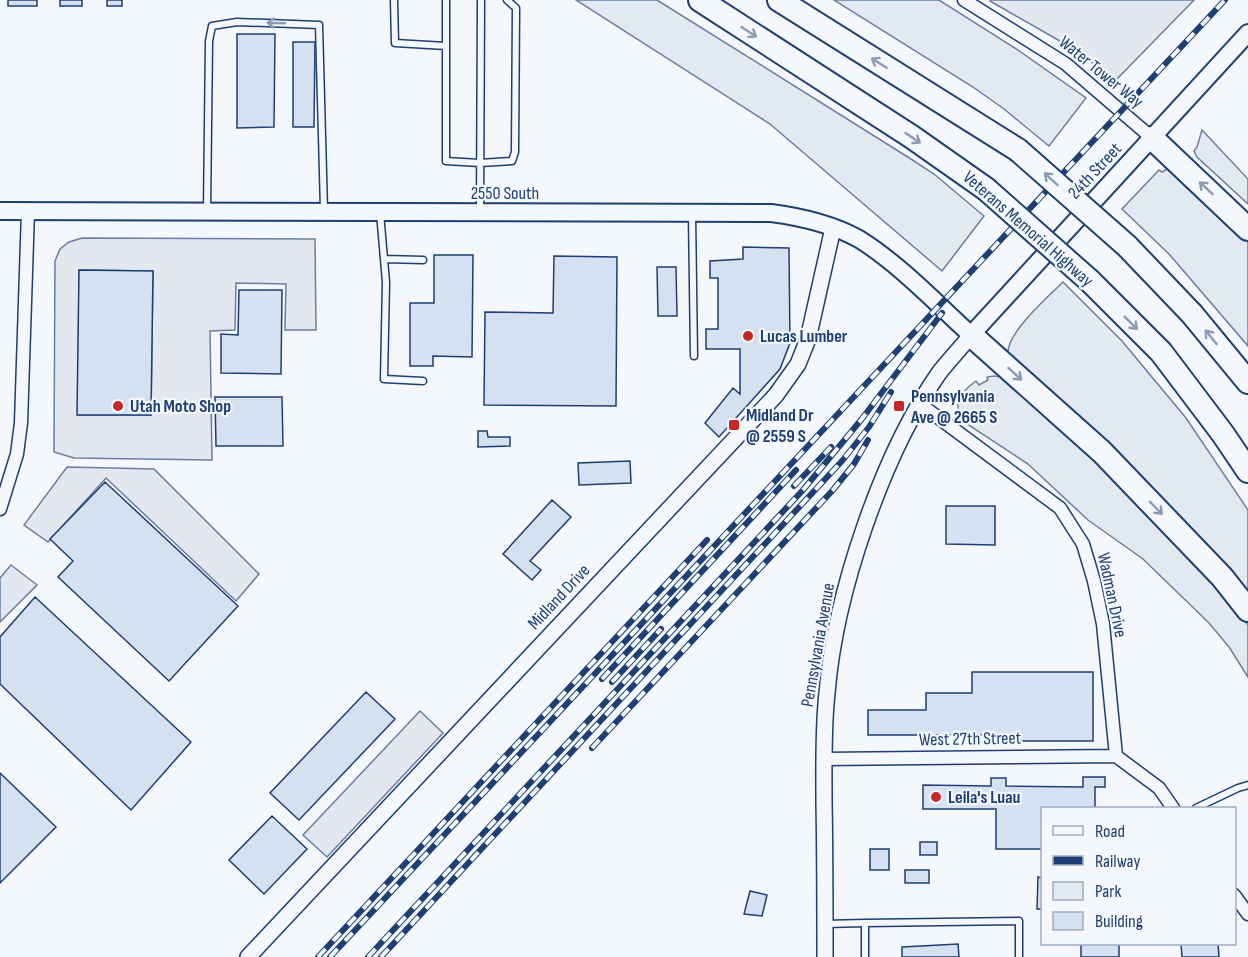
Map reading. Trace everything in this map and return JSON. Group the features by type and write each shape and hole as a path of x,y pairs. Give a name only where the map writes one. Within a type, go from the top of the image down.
{"highway":[{"name":"Veterans Memorial Highway","path":"700,0 912,137 986,189 1090,281 1161,352 1248,471"},
{"path":"779,0 1018,150 1126,246 1192,314 1248,382"},
{"path":"1152,138 1248,228"},
{"path":"971,335 1102,452 1222,577 1248,610"}],"main road":[{"name":"24th Street","path":"971,335 1248,33"},
{"name":"2550 South","path":"0,211 771,213 803,218 858,239 885,258 971,335"}],"street":[{"name":"Water Tower Way","path":"964,0 1066,64 1152,138"},
{"path":"0,509 17,454 21,423 28,211"},
{"name":"Midland Drive","path":"248,957 776,395 798,364 808,339 833,228"},
{"name":"Pennsylvania Avenue","path":"825,957 824,759 827,692 841,605 872,509 895,452 940,372 971,335"},
{"name":"Wadman Drive","path":"920,404 1060,508 1083,544 1103,624 1116,756"},
{"path":"1116,756 1159,788 1172,807"},
{"name":"West 27th Street","path":"824,759 1116,756"},
{"path":"1236,898 1248,914"}],"lane":[{"path":"394,0 395,43 446,46"},
{"path":"446,0 444,156 446,161 451,162 480,163 513,161 515,152 516,8 507,0"},
{"path":"480,213 481,0"},
{"path":"207,212 210,33 212,26 242,22 319,25 324,212"},
{"path":"380,212 386,282 384,379 423,381"},
{"path":"692,213 694,356"},
{"path":"384,259 423,260"},
{"path":"1198,807 1248,785"},
{"path":"825,924 1019,921 1019,957"},
{"path":"865,957 866,923"}],"green space":[{"path":"576,0 657,0 934,174 984,216 942,271 770,124"},
{"path":"834,0 939,0 1015,48 1086,98 1049,146 973,87"},
{"path":"1202,130 1248,179 1248,204 1197,157 1194,151"},
{"path":"1171,167 1248,235 1248,346 1169,254 1122,209 1159,170 1162,172"},
{"path":"1063,282 1122,341 1186,418 1248,510 1248,598 1183,519 1008,355 1009,346 1020,327"},
{"path":"987,377 1003,377 1012,382 1049,421 1112,476 1230,601 1248,625 1248,677 1229,647 1209,623 1143,559 1088,520 1028,464 967,424 959,411 958,401 964,391 976,381 979,385 988,380"}],"shaded area":[{"path":"991,0 1194,0 1116,80 1072,48"},
{"path":"82,238 315,239 316,330 285,330 286,284 236,283 235,330 210,331 212,460 74,458 54,452 55,261 60,249 69,242","holes":["79,270 153,271 151,415 78,415"]},
{"path":"67,467 154,469 259,574 236,601 106,478 48,542 24,525"},
{"path":"11,565 37,585 0,622 0,578"},
{"path":"420,711 443,733 327,857 303,835"}],"building":[{"path":"8,0 37,0 37,6 8,6"},
{"path":"60,0 82,0 82,6 60,6"},
{"path":"107,0 122,0 122,6 107,6"},
{"path":"237,34 275,34 274,127 237,128"},
{"path":"293,42 315,42 314,127 293,127"},
{"name":"Lucas Lumber","path":"743,247 789,248 790,343 780,369 719,437 705,423 733,388 740,394 740,349 706,349 706,329 718,329 718,278 710,278 710,261 743,259"},
{"path":"434,255 473,255 472,357 433,356 433,366 410,366 410,303 434,303"},
{"path":"554,256 617,257 616,406 484,405 485,312 553,313"},
{"path":"657,267 676,267 677,316 658,316"},
{"path":"79,270 153,271 151,415 77,415"},
{"path":"239,290 282,290 281,374 221,373 221,334 238,335"},
{"path":"215,397 282,397 283,446 216,446"},
{"path":"478,431 487,431 488,437 510,437 510,446 478,447"},
{"path":"630,461 631,483 579,485 578,463"},
{"path":"105,482 238,606 169,681 58,577 73,561 50,539"},
{"path":"552,500 571,517 530,561 541,570 532,580 503,554"},
{"path":"946,506 995,506 995,545 946,544"},
{"path":"35,597 191,742 131,810 0,684 0,637"},
{"path":"972,672 1093,672 1093,741 1000,741 1000,735 868,735 868,710 926,710 926,693 972,693"},
{"path":"366,692 395,719 299,820 270,793"},
{"path":"0,773 56,827 0,883"},
{"path":"1083,777 1105,777 1105,787 1095,787 1095,807 1041,807 1041,849 996,849 996,809 923,809 923,785 991,786 991,778 1006,778 1006,786 1083,787"},
{"path":"272,816 307,849 264,894 229,860"},
{"path":"920,842 937,842 937,855 920,855"},
{"path":"870,849 889,849 889,870 870,870"},
{"path":"905,870 929,870 929,883 905,883"},
{"path":"1038,877 1041,878 1041,909 1037,909"},
{"path":"750,891 767,895 762,916 744,914"},
{"path":"958,944 959,957 902,957 902,947"},
{"path":"1081,945 1119,945 1119,957 1081,957"},
{"path":"1181,945 1218,945 1219,957 1182,957"}],"railway":[{"path":"330,957 1225,0"},
{"path":"368,957 803,490 861,420 942,313"},
{"path":"381,957 842,461 869,427 891,392"},
{"path":"592,748 833,490 854,464 868,440"},
{"path":"794,486 831,447"},
{"path":"602,679 796,470"},
{"path":"318,957 707,540"},
{"path":"612,682 661,629"}],"place":[{"name":"Lucas Lumber","path":"748,336"},
{"name":"Utah Moto Shop","path":"118,406"},
{"name":"Pennsylvania Ave @ 2665 S","path":"899,406"},
{"name":"Midland Dr @ 2559 S","path":"734,425"},
{"name":"Leila's Luau","path":"936,797"}]}
